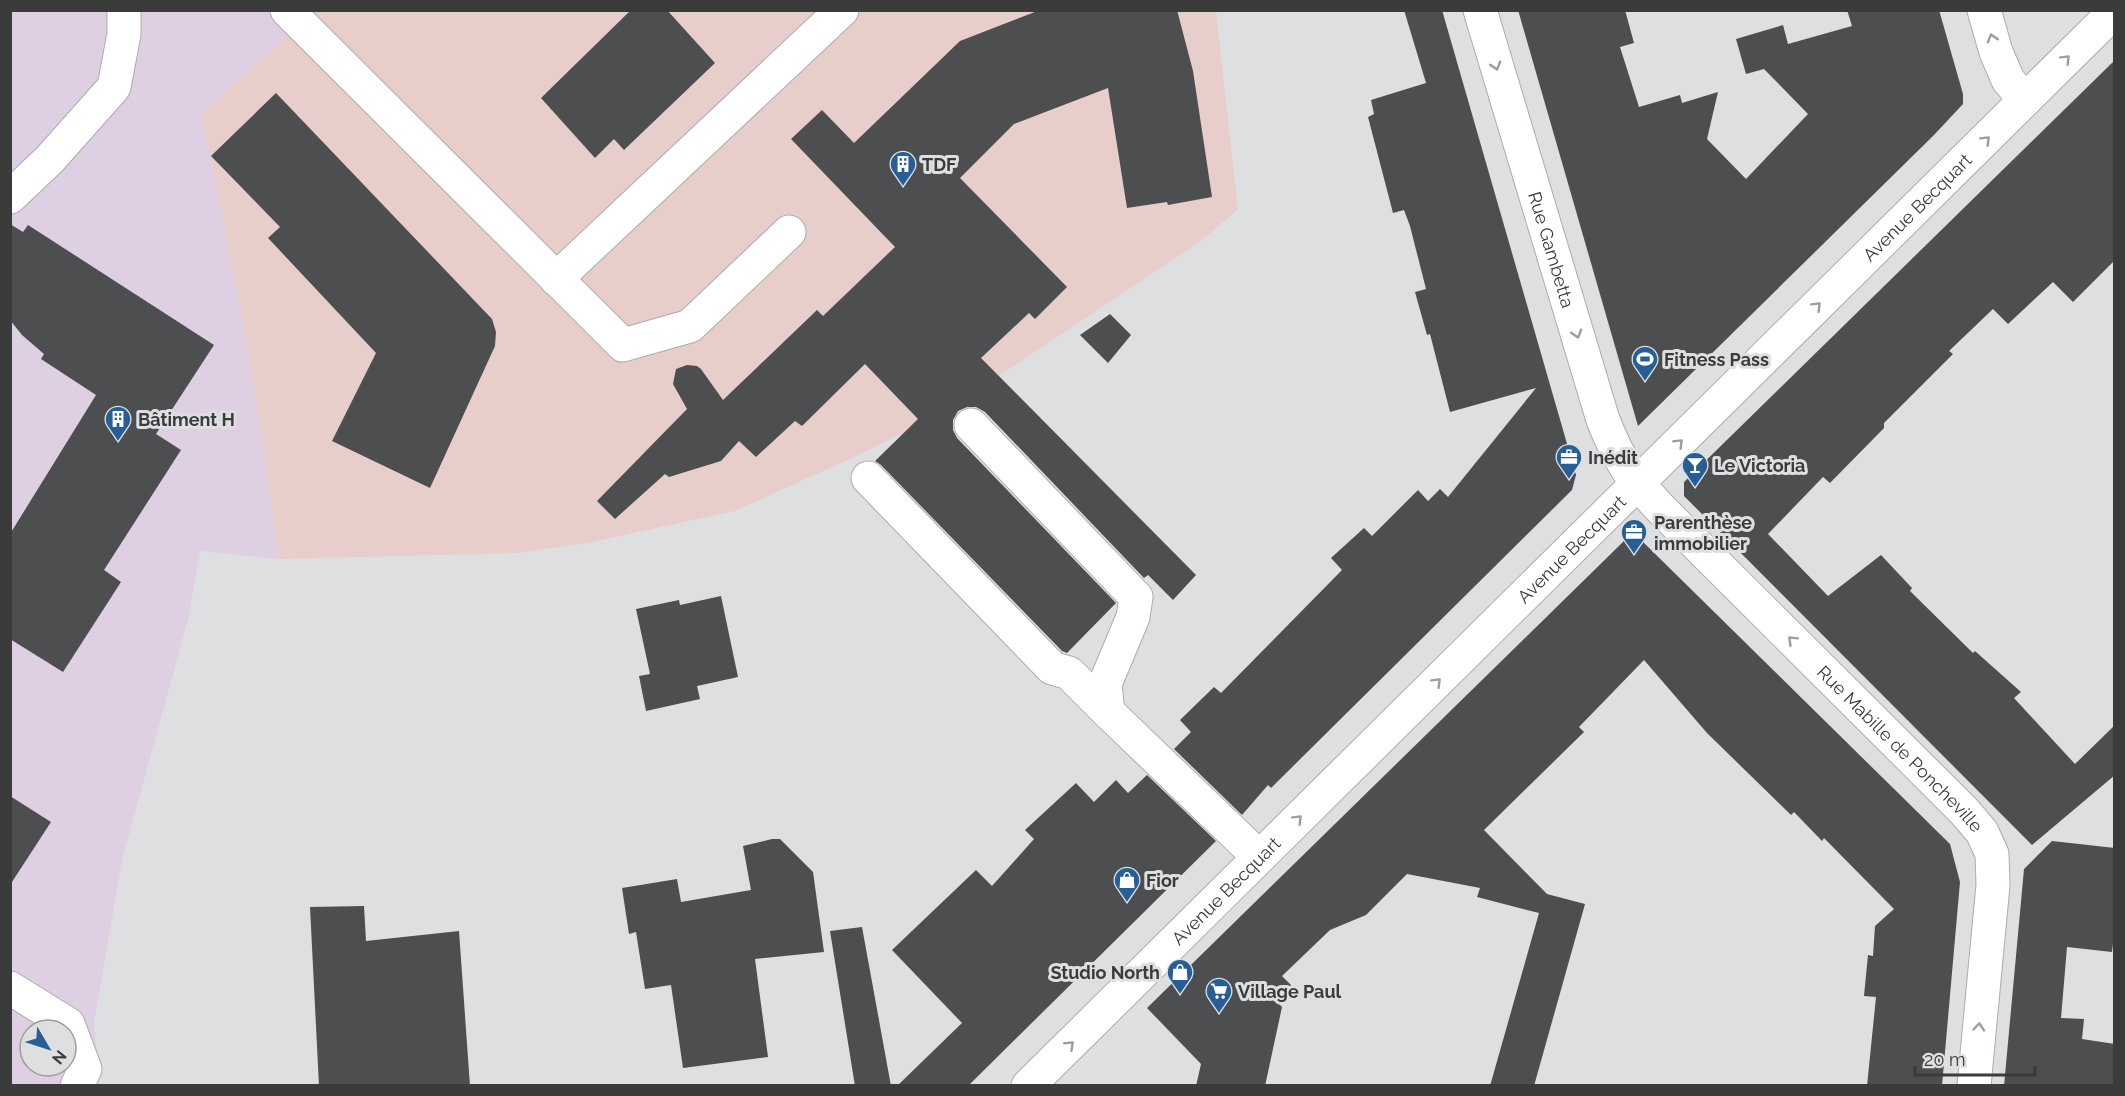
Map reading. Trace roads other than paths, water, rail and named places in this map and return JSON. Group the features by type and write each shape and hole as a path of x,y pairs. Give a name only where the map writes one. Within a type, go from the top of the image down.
{"street":[{"path":"10,197 50,159 114,87 124,34 124,10"},
{"path":"287,10 623,345 690,326 789,232"},
{"path":"556,279 842,10"},
{"name":"Rue Gambetta","path":"1479,10 1603,420 1614,450 1637,484"},
{"path":"1984,10 1996,52 2008,80 2025,100"},
{"name":"Avenue Becquart","path":"1028,1086 2115,12"},
{"path":"971,425 1136,597 1132,617 1105,684 1108,712"},
{"path":"868,478 1052,669 1069,673 1258,857"},
{"name":"Rue Mabille de Poncheville","path":"1637,484 1964,811 1982,832 1992,854 1993,885 1974,1086"},
{"path":"10,988 68,1024 85,1069 77,1086"}],"place":[{"name":"TDF","path":"903,187"},
{"name":"Fitness Pass","path":"1645,382"},
{"name":"Bâtiment H","path":"118,442"},
{"name":"Inédit","path":"1569,480"},
{"name":"Le Victoria","path":"1695,488"},
{"name":"Parenthèse immobilier","path":"1634,555"},
{"name":"Fior","path":"1127,903"},
{"name":"Studio North","path":"1180,995"},
{"name":"Village Paul","path":"1219,1014"}]}
